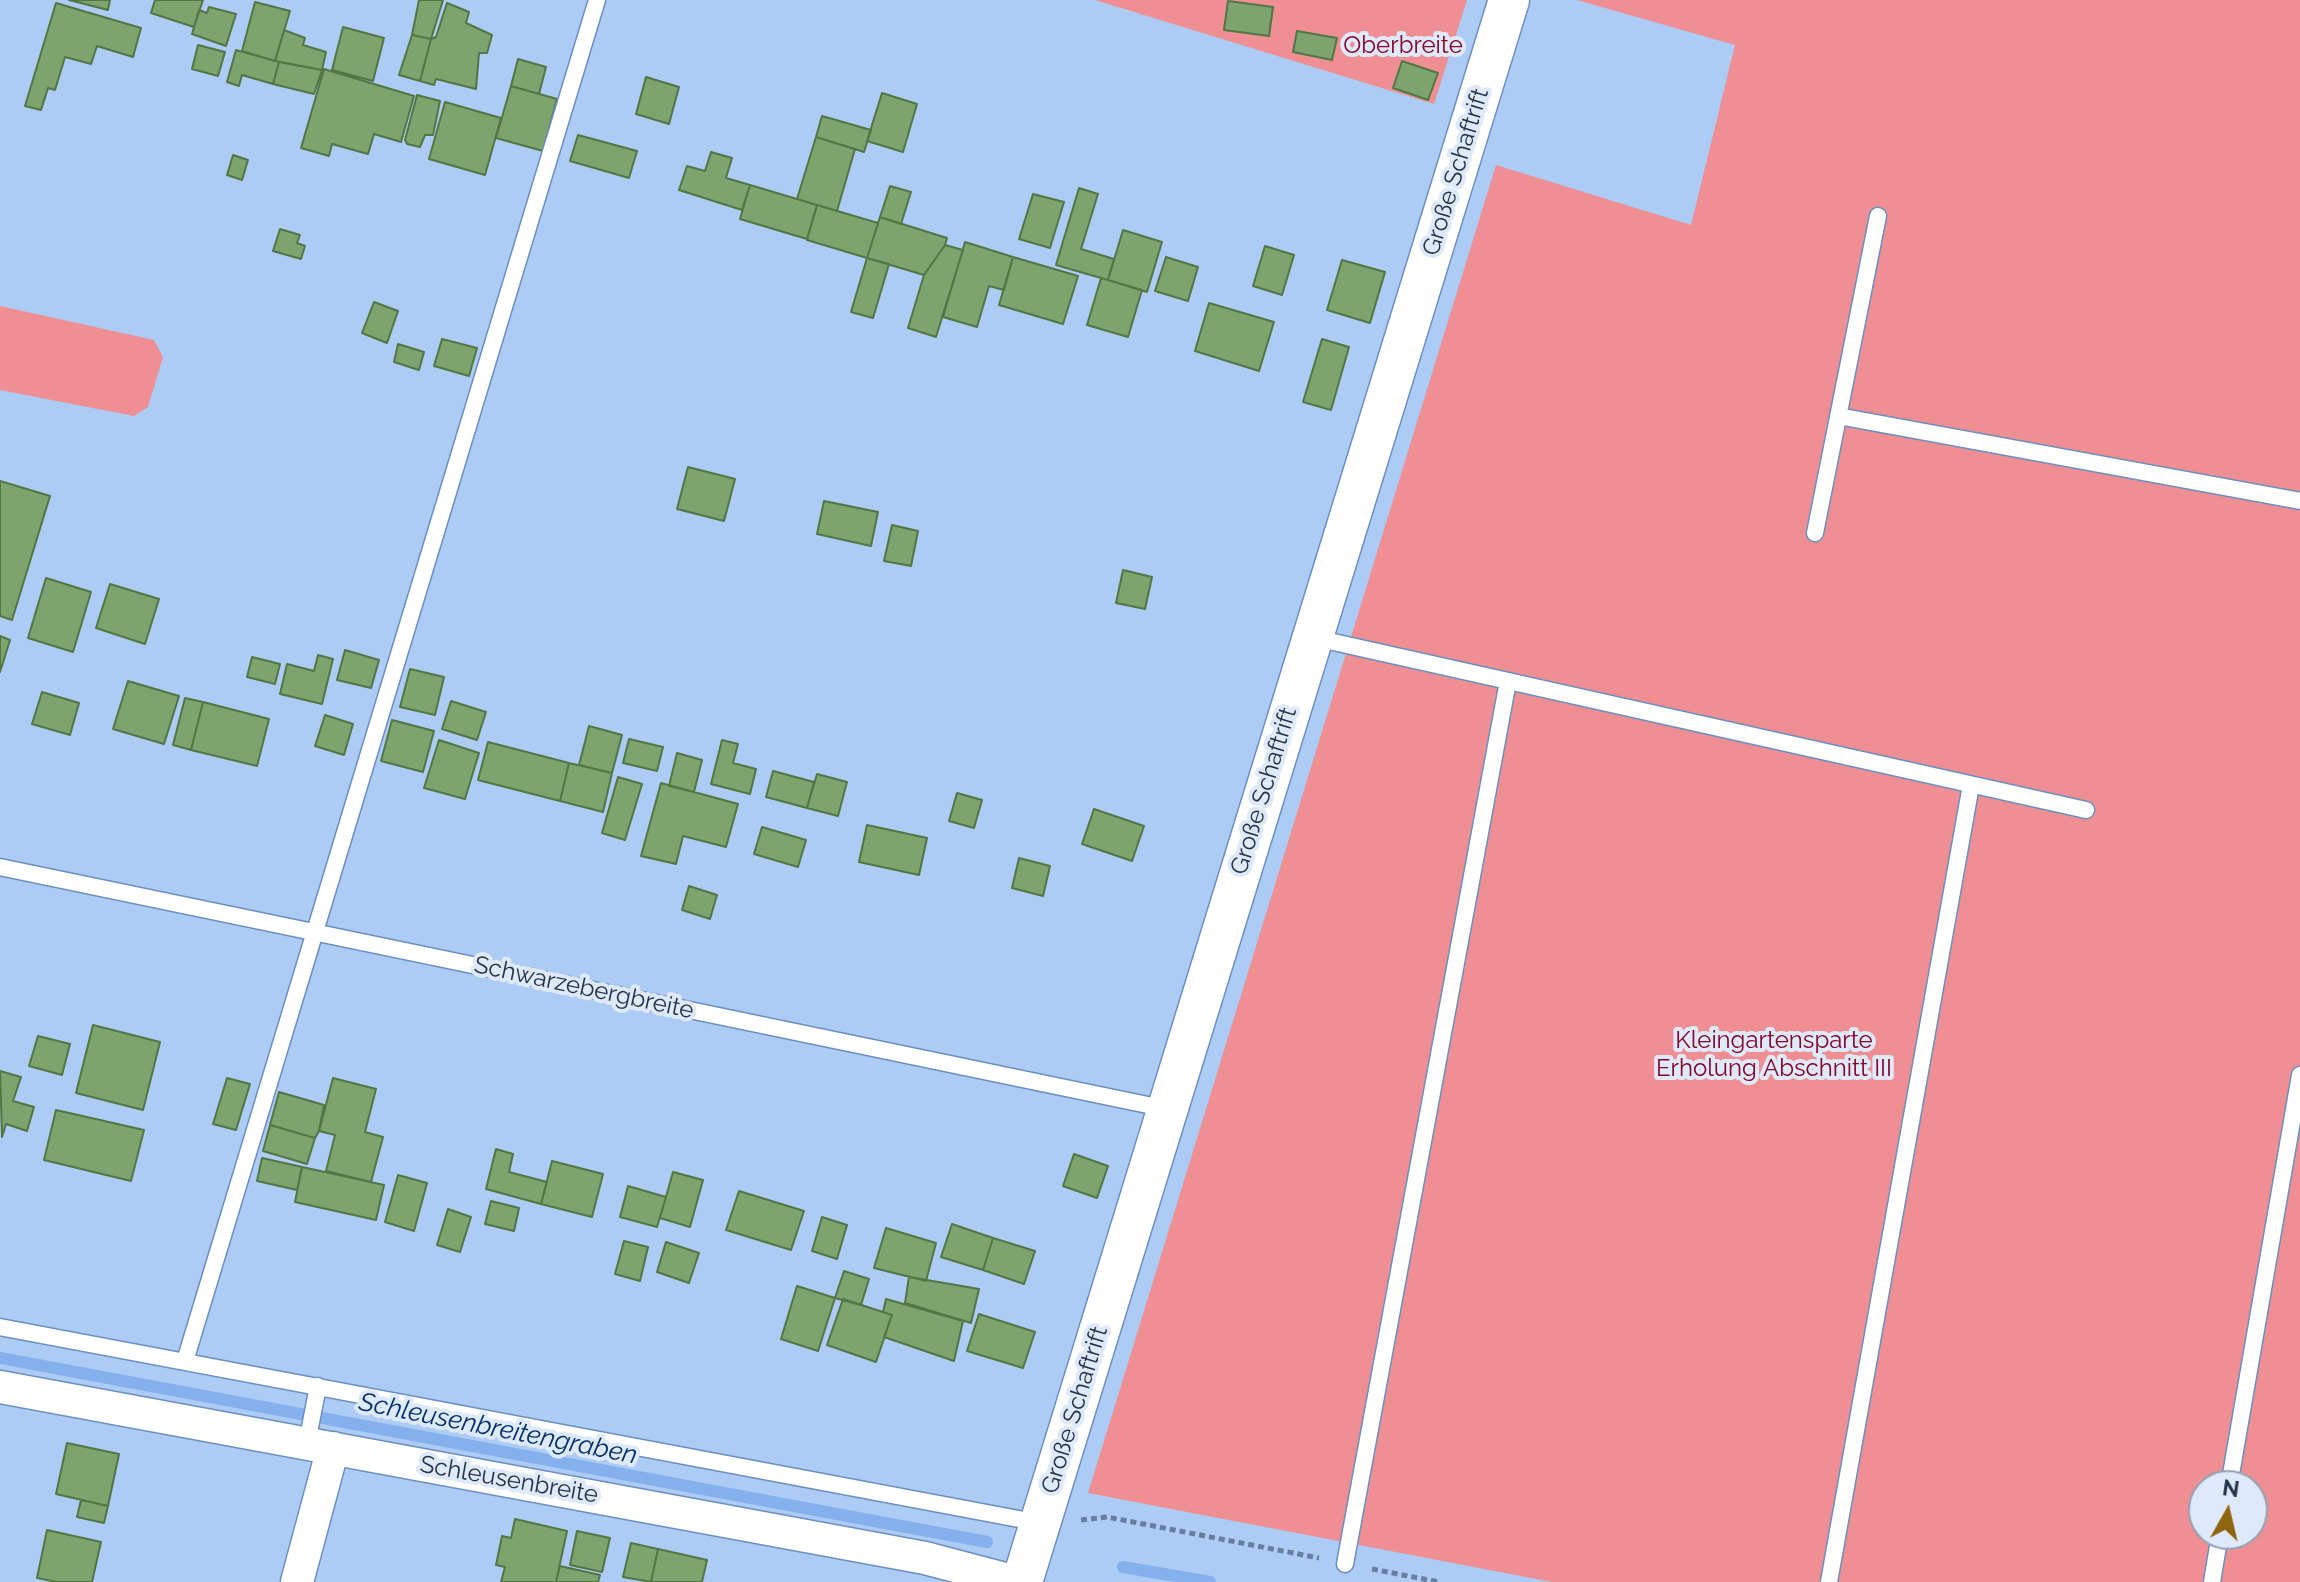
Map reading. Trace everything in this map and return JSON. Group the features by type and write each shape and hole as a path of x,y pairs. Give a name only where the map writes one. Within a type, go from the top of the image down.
{"street":[{"name":"Große Schaftrift","path":"1019,1582 1040,1523 1509,0"},
{"name":"Schleusenbreite","path":"0,1387 320,1445 947,1573 1019,1582"},
{"path":"297,1582 320,1445"}],"lane":[{"path":"185,1361 597,0"},
{"path":"1815,533 1878,216"},
{"path":"1838,416 2300,501"},
{"path":"1311,637 2086,810"},
{"path":"1345,1564 1508,681"},
{"path":"1829,1582 1971,785"},
{"name":"Schwarzebergbreite","path":"0,867 1167,1109"},
{"path":"2232,1470 2300,1075"},
{"path":"0,1327 1040,1523"},
{"path":"318,1386 320,1445"},
{"path":"2212,1582 2217,1550"}],"path":[{"path":"1040,1523 1107,1517 1439,1582"}],"green space":[{"name":"Oberbreite","path":"1095,0 1467,0 1434,104"},
{"name":"Kleingartensparte Erholung Abschnitt III","path":"1577,0 2300,0 2300,1582 1552,1582 1088,1493 1496,165 1691,225 1735,45"},
{"path":"0,306 154,340 163,357 148,407 134,416 0,390"}],"building":[{"path":"69,0 110,0 108,10"},
{"path":"155,0 203,0 194,27 151,13"},
{"path":"419,0 443,0 431,39 412,35"},
{"path":"1228,1 1273,7 1269,36 1224,30"},
{"path":"255,2 290,11 275,61 242,51"},
{"path":"56,3 141,28 133,57 97,46 91,64 65,57 55,90 48,88 41,110 25,106"},
{"path":"447,3 469,12 466,23 492,35 487,53 479,53 476,89 436,79 434,85 420,81 431,39 436,37"},
{"path":"209,7 236,14 226,46 192,34 199,10 207,13"},
{"path":"343,27 384,38 373,81 332,70"},
{"path":"284,30 305,38 303,45 326,52 322,70 275,61"},
{"path":"1297,31 1337,38 1332,60 1293,52"},
{"path":"412,35 431,39 420,81 399,75"},
{"path":"198,45 225,52 218,76 192,69"},
{"path":"236,50 279,62 273,84 242,75 239,86 227,82"},
{"path":"518,59 546,67 539,94 511,86"},
{"path":"1402,61 1438,73 1428,100 1393,88"},
{"path":"279,62 322,70 314,94 273,84"},
{"path":"324,69 414,96 401,142 374,134 368,154 332,144 329,156 301,148"},
{"path":"646,77 679,87 669,124 636,114"},
{"path":"511,86 557,99 543,151 496,138"},
{"path":"882,93 917,104 903,152 867,141"},
{"path":"417,95 440,101 433,135 425,135 420,147 407,144 405,140"},
{"path":"445,102 501,118 485,175 429,159"},
{"path":"822,116 871,130 864,152 816,137"},
{"path":"578,135 637,151 629,178 570,161"},
{"path":"816,137 855,149 837,211 797,199"},
{"path":"711,152 732,158 726,178 750,185 742,210 679,190 687,166 705,171"},
{"path":"233,155 248,160 242,180 227,175"},
{"path":"750,185 817,205 807,239 740,219"},
{"path":"890,186 911,192 901,224 880,217"},
{"path":"1079,188 1098,194 1081,249 1114,259 1108,280 1056,265"},
{"path":"1033,194 1064,202 1050,248 1019,239"},
{"path":"817,205 878,223 867,258 807,240"},
{"path":"880,217 947,238 924,275 867,258"},
{"path":"280,229 300,235 297,243 305,246 301,259 273,251"},
{"path":"1123,230 1162,242 1147,292 1108,280"},
{"path":"965,242 1013,257 1004,290 989,286 977,327 943,317"},
{"path":"945,245 963,250 936,337 908,328 924,275"},
{"path":"1265,246 1294,255 1282,295 1253,286"},
{"path":"1013,257 1078,276 1063,324 999,305"},
{"path":"1166,257 1198,267 1188,301 1155,291"},
{"path":"867,258 889,264 873,318 851,312"},
{"path":"1342,260 1385,272 1370,323 1327,310"},
{"path":"1101,278 1142,290 1128,337 1087,325"},
{"path":"374,302 398,311 387,343 362,333"},
{"path":"1209,303 1274,322 1259,371 1195,351"},
{"path":"442,339 477,348 469,376 434,366"},
{"path":"1322,339 1349,347 1331,410 1303,402"},
{"path":"398,344 424,352 419,370 394,362"},
{"path":"688,467 735,479 724,521 677,509"},
{"path":"0,481 50,496 12,620 0,616"},
{"path":"824,501 878,512 871,546 817,534"},
{"path":"892,525 918,531 911,566 884,561"},
{"path":"1123,570 1152,577 1145,609 1116,603"},
{"path":"46,578 91,592 73,652 28,638"},
{"path":"110,584 159,599 145,644 96,628"},
{"path":"0,636 10,640 0,672"},
{"path":"345,650 379,660 371,688 337,680"},
{"path":"318,655 333,659 322,704 280,694 287,664 314,671"},
{"path":"252,657 280,664 275,684 247,677"},
{"path":"410,669 444,677 435,715 400,707"},
{"path":"128,681 179,696 164,744 113,729"},
{"path":"42,692 79,703 70,735 32,724"},
{"path":"185,698 203,702 191,750 173,745"},
{"path":"451,701 486,712 477,740 442,729"},
{"path":"203,702 269,719 257,766 191,750"},
{"path":"325,715 353,724 344,755 315,746"},
{"path":"392,720 434,731 423,772 381,761"},
{"path":"589,726 622,735 612,773 579,765"},
{"path":"629,739 663,747 657,771 623,763"},
{"path":"439,740 479,753 465,799 424,788"},
{"path":"722,740 738,744 733,763 756,769 750,794 711,784"},
{"path":"488,742 569,763 560,801 478,780"},
{"path":"677,753 702,760 694,792 669,786"},
{"path":"569,763 612,773 603,812 560,801"},
{"path":"773,771 814,782 807,808 766,797"},
{"path":"817,774 847,782 838,816 807,808"},
{"path":"618,777 642,784 625,840 602,833"},
{"path":"661,783 738,804 726,847 683,836 676,864 641,856"},
{"path":"957,793 982,800 974,828 949,821"},
{"path":"1094,809 1144,826 1132,861 1082,844"},
{"path":"867,825 927,838 919,875 859,862"},
{"path":"762,827 806,840 798,867 754,854"},
{"path":"1019,858 1050,866 1043,896 1012,888"},
{"path":"689,886 717,895 710,919 682,910"},
{"path":"93,1025 160,1042 143,1110 76,1093"},
{"path":"38,1036 70,1044 62,1075 29,1066"},
{"path":"0,1071 21,1077 13,1101 34,1107 27,1131 6,1124 2,1137"},
{"path":"227,1078 250,1084 236,1130 213,1124"},
{"path":"333,1078 376,1089 365,1132 383,1137 371,1182 326,1171 335,1135 319,1131"},
{"path":"279,1092 324,1105 315,1138 270,1125"},
{"path":"56,1110 144,1130 131,1181 44,1160"},
{"path":"270,1125 315,1138 307,1164 263,1151"},
{"path":"496,1149 513,1154 509,1172 547,1182 541,1204 486,1189"},
{"path":"1074,1154 1108,1166 1097,1198 1063,1186"},
{"path":"262,1158 302,1167 297,1190 257,1181"},
{"path":"552,1161 603,1174 592,1217 541,1204"},
{"path":"302,1167 384,1185 376,1220 295,1202"},
{"path":"673,1172 703,1180 690,1227 660,1218"},
{"path":"398,1175 427,1183 414,1231 385,1222"},
{"path":"628,1186 666,1197 657,1227 620,1217"},
{"path":"739,1191 804,1211 791,1250 726,1230"},
{"path":"491,1201 519,1208 514,1231 485,1224"},
{"path":"448,1209 471,1217 460,1252 437,1245"},
{"path":"822,1217 847,1225 837,1259 812,1251"},
{"path":"952,1224 993,1238 983,1270 941,1257"},
{"path":"886,1228 936,1243 926,1281 874,1268"},
{"path":"993,1238 1035,1251 1024,1284 983,1270"},
{"path":"624,1241 648,1247 640,1281 615,1274"},
{"path":"666,1242 699,1253 689,1283 657,1272"},
{"path":"844,1271 869,1279 861,1305 835,1298"},
{"path":"909,1277 979,1289 971,1323 905,1303"},
{"path":"797,1286 835,1298 818,1351 781,1339"},
{"path":"843,1299 892,1315 876,1362 827,1345"},
{"path":"886,1299 963,1321 954,1361 884,1337 892,1315 883,1312"},
{"path":"979,1314 1035,1332 1023,1368 967,1351"},
{"path":"67,1443 119,1454 108,1506 56,1494"},
{"path":"81,1500 108,1506 104,1523 77,1517"},
{"path":"515,1519 567,1531 556,1582 501,1582 505,1567 496,1565 502,1536 511,1538"},
{"path":"47,1530 101,1542 92,1582 57,1582 37,1578"},
{"path":"577,1531 610,1538 602,1572 570,1565"},
{"path":"631,1543 658,1549 651,1582 623,1577"},
{"path":"658,1549 707,1560 702,1582 651,1582"},
{"path":"560,1566 600,1575 598,1582 556,1582"}],"waterway":[{"name":"Schleusenbreitengraben","path":"0,1358 987,1542"},
{"name":"Schleusenbreitengraben","path":"1123,1567 1210,1582"}]}
